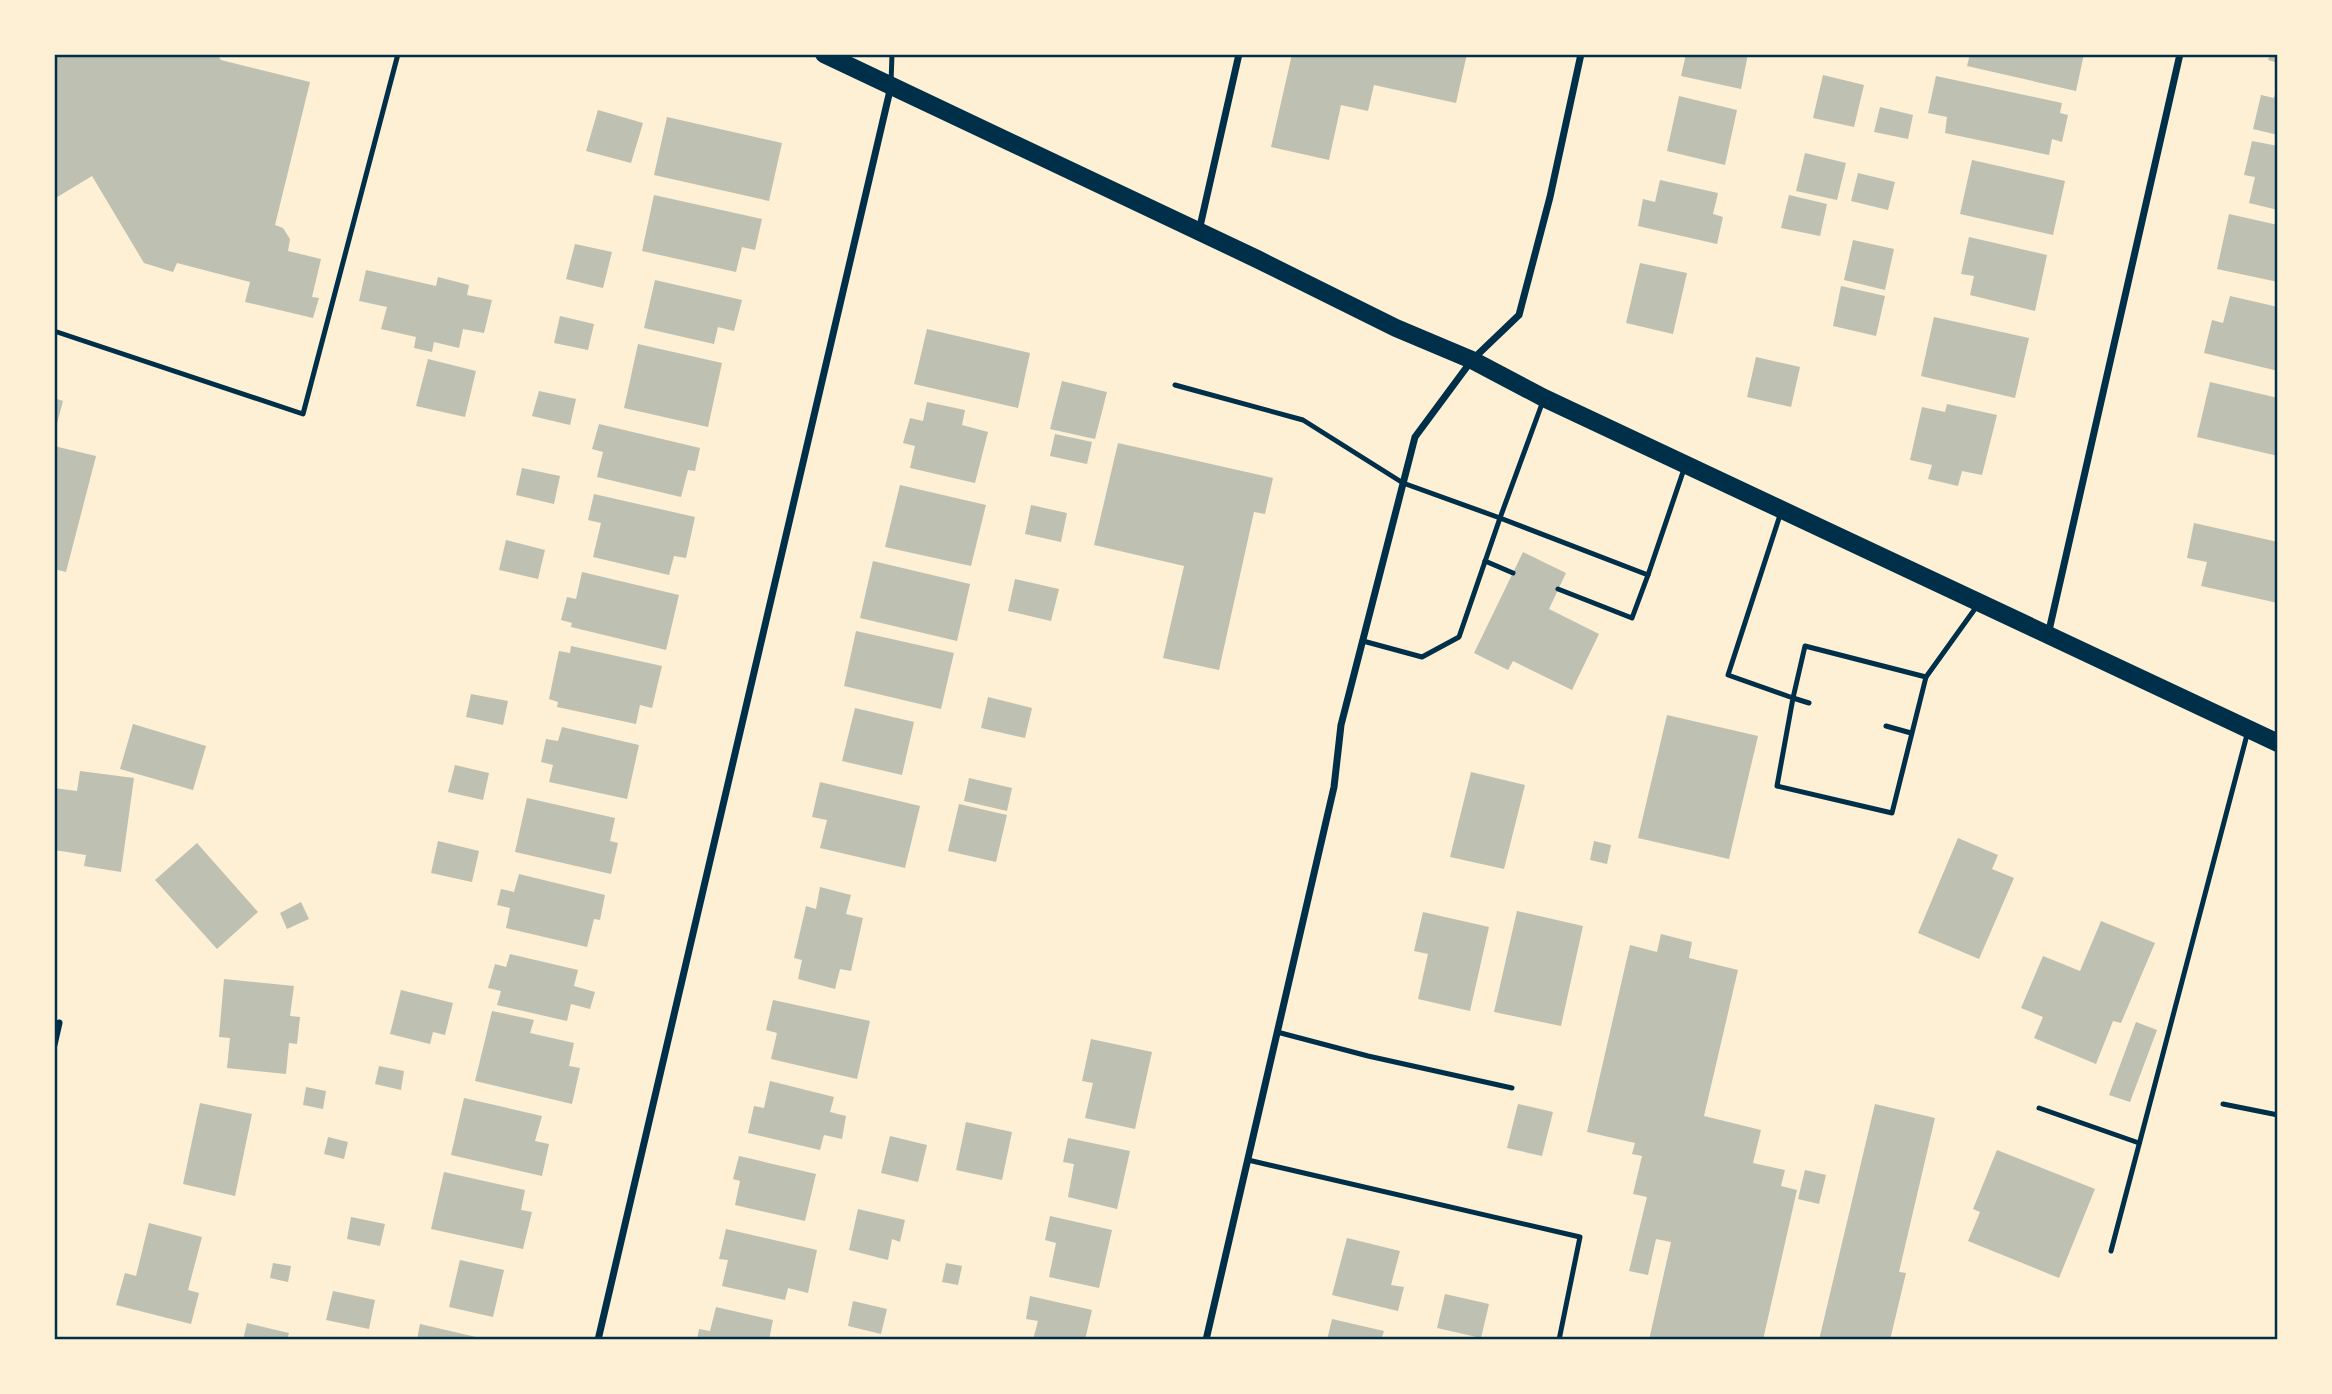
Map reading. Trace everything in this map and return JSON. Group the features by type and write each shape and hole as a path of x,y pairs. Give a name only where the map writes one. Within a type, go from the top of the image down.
{"main road":[{"path":"824,54 1396,328 1472,360 1544,398 2278,743"}],"street":[{"path":"1199,232 1239,54"},
{"path":"1206,1340 1334,788 1341,725 1415,438 1472,360 1519,315 1550,197 1581,54"},
{"path":"2048,635 2180,54"},
{"path":"598,1340 891,86"},
{"path":"54,1045 59,1023"}],"lane":[{"path":"54,331 303,414 398,54"},
{"path":"891,86 892,54"},
{"path":"1175,385 1303,421 1403,483 1648,575"},
{"path":"1363,640 1422,657 1458,637 1544,398"},
{"path":"1558,589 1632,618 1686,464"},
{"path":"1782,509 1728,675 1809,703"},
{"path":"1485,561 1513,573"},
{"path":"1926,677 1805,646 1777,786 1892,813 1926,677 1979,602"},
{"path":"1886,726 1911,733"},
{"path":"2111,1251 2249,728"},
{"path":"1277,1032 1368,1056 1512,1088"},
{"path":"2223,1104 2278,1115"},
{"path":"2039,1108 2139,1143"},
{"path":"1248,1160 1580,1237 1559,1340"}],"building":[{"path":"54,54 217,54 221,60 310,82 275,225 283,228 290,239 288,251 321,259 312,297 319,298 313,318 245,302 250,282 177,263 173,272 144,263 92,176 54,199"},
{"path":"1292,54 1467,54 1456,103 1374,85 1368,111 1341,105 1329,160 1271,147"},
{"path":"1686,54 1748,54 1741,89 1681,76"},
{"path":"1970,54 2084,54 2076,91 1967,66"},
{"path":"2270,54 2278,54 2278,63 2268,60"},
{"path":"1823,75 1864,85 1854,127 1813,118"},
{"path":"1936,76 2062,103 2060,113 2068,115 2062,142 2052,139 2049,155 1945,133 1947,117 1928,113"},
{"path":"2277,86 2278,135 2253,129 2261,95 2274,98"},
{"path":"1679,96 1737,110 1725,165 1667,151"},
{"path":"1880,107 1913,115 1908,139 1874,132"},
{"path":"598,110 643,123 631,163 586,151"},
{"path":"667,117 782,143 769,201 654,175"},
{"path":"2252,141 2278,146 2278,210 2249,203 2255,177 2244,175"},
{"path":"1805,153 1846,163 1837,200 1796,191"},
{"path":"1972,160 2065,181 2053,235 1960,214"},
{"path":"1858,173 1895,182 1888,210 1851,201"},
{"path":"1660,180 1718,193 1713,214 1723,217 1717,244 1638,226 1643,199 1655,202"},
{"path":"654,195 762,219 755,250 742,247 736,272 642,251"},
{"path":"1789,195 1827,204 1820,236 1781,228"},
{"path":"2229,214 2278,225 2278,282 2217,269"},
{"path":"1969,237 2047,255 2035,311 1970,295 1974,276 1961,274"},
{"path":"1853,240 1894,249 1885,290 1844,280"},
{"path":"575,244 612,252 603,288 566,279"},
{"path":"1640,263 1687,273 1673,334 1626,323"},
{"path":"366,270 436,286 438,277 469,285 467,295 492,300 484,333 463,329 459,348 434,342 432,352 414,348 416,337 381,329 387,307 359,301"},
{"path":"655,280 742,300 734,331 718,327 714,344 644,328"},
{"path":"1841,286 1885,296 1876,336 1833,326"},
{"path":"2230,296 2278,307 2278,371 2204,353 2212,320 2223,323"},
{"path":"560,316 594,324 588,350 554,343"},
{"path":"1934,317 2029,338 2015,398 1921,376"},
{"path":"927,329 1030,353 1018,408 914,384"},
{"path":"638,344 722,363 708,427 624,408"},
{"path":"1756,357 1800,367 1791,407 1747,397"},
{"path":"428,359 476,371 465,417 416,406"},
{"path":"1062,381 1107,392 1095,439 1050,429"},
{"path":"2210,382 2278,398 2278,456 2197,437"},
{"path":"539,391 576,399 570,425 532,416"},
{"path":"54,398 63,401 55,431 54,431"},
{"path":"927,402 965,410 962,425 988,432 975,483 910,468 915,446 903,443 910,418 923,421"},
{"path":"1947,404 1997,415 1982,475 1962,471 1958,486 1928,479 1932,465 1910,460 1922,407 1945,412"},
{"path":"599,424 700,448 695,471 688,470 681,497 597,477 603,452 592,449"},
{"path":"1055,434 1092,442 1087,464 1050,456"},
{"path":"1118,443 1273,478 1265,514 1254,512 1219,670 1163,658 1184,566 1094,545"},
{"path":"54,446 96,456 66,572 54,569"},
{"path":"522,468 560,476 554,504 516,495"},
{"path":"900,485 986,505 971,566 885,547"},
{"path":"594,494 695,517 686,558 674,556 669,575 593,557 601,523 588,520"},
{"path":"1031,505 1067,513 1061,542 1025,534"},
{"path":"2194,523 2278,542 2278,603 2201,586 2207,562 2187,558"},
{"path":"506,540 545,550 538,579 499,570"},
{"path":"1523,552 1566,573 1549,609 1599,634 1572,690 1513,661 1508,670 1474,653"},
{"path":"873,561 970,584 957,641 860,618"},
{"path":"582,572 679,595 666,650 571,627 572,623 561,620 567,597 576,599"},
{"path":"1015,579 1059,589 1051,621 1008,611"},
{"path":"856,631 954,653 941,709 844,686"},
{"path":"571,646 662,666 652,708 640,705 636,724 557,707 558,702 549,699 559,651 570,653"},
{"path":"471,694 508,701 503,725 466,717"},
{"path":"988,697 1032,708 1025,738 981,728"},
{"path":"855,708 914,722 902,775 842,761"},
{"path":"1667,715 1758,736 1729,859 1638,838"},
{"path":"133,724 206,746 193,790 120,769"},
{"path":"562,727 639,745 627,799 549,782 553,765 541,762 546,739 558,741"},
{"path":"455,765 489,773 483,800 448,792"},
{"path":"80,771 134,778 121,872 84,866 86,855 54,850 54,788 77,791"},
{"path":"1471,772 1525,785 1504,869 1450,857"},
{"path":"969,778 1012,788 1007,811 964,801"},
{"path":"820,782 920,806 905,868 820,848 827,820 812,817"},
{"path":"527,798 615,818 610,841 618,843 611,874 515,852"},
{"path":"959,804 1007,815 996,862 948,851"},
{"path":"1958,838 1998,855 1992,869 2014,878 1979,959 1918,933"},
{"path":"438,841 479,851 472,882 431,873"},
{"path":"1594,841 1611,845 1607,864 1590,860"},
{"path":"197,843 258,912 217,949 155,880"},
{"path":"519,874 605,895 600,920 594,919 587,947 506,928 510,908 497,905 501,889 514,892"},
{"path":"820,887 851,895 846,914 863,918 851,971 840,969 835,989 798,979 802,960 794,958 806,906 816,909"},
{"path":"301,902 309,919 287,929 280,913"},
{"path":"1517,911 1583,926 1561,1026 1494,1012"},
{"path":"1423,912 1489,927 1470,1011 1418,999 1428,954 1414,951"},
{"path":"2101,921 2155,943 2121,1023 2113,1021 2096,1064 2034,1038 2043,1017 2021,1008 2043,956 2080,971"},
{"path":"1661,934 1692,942 1689,958 1738,970 1704,1116 1761,1130 1753,1163 1785,1170 1781,1186 1797,1190 1763,1340 1649,1340 1671,1242 1656,1239 1648,1275 1629,1271 1647,1197 1633,1194 1642,1156 1632,1154 1635,1143 1587,1132 1630,945 1657,952"},
{"path":"510,954 578,970 574,986 595,992 590,1009 571,1004 567,1021 497,1005 501,991 488,988 495,964 506,967"},
{"path":"224,979 294,986 290,1016 300,1017 297,1044 289,1043 286,1074 227,1068 230,1038 219,1037"},
{"path":"401,990 453,1003 445,1035 433,1032 430,1044 390,1034"},
{"path":"773,1000 870,1021 857,1079 771,1059 777,1033 766,1030"},
{"path":"492,1011 534,1020 530,1033 574,1043 569,1066 580,1068 572,1104 475,1081"},
{"path":"2136,1022 2157,1030 2130,1102 2109,1095"},
{"path":"1091,1039 1152,1052 1135,1129 1085,1118 1093,1083 1082,1081"},
{"path":"379,1066 404,1071 401,1090 375,1084"},
{"path":"770,1081 834,1097 830,1112 846,1116 842,1139 824,1135 820,1150 748,1133 754,1106 764,1108"},
{"path":"306,1087 326,1091 323,1109 303,1105"},
{"path":"464,1098 542,1116 535,1141 549,1144 542,1176 451,1155"},
{"path":"200,1103 252,1114 235,1196 183,1184"},
{"path":"1518,1104 1553,1112 1542,1156 1507,1148"},
{"path":"1875,1104 1935,1118 1899,1272 1906,1273 1890,1340 1819,1340"},
{"path":"966,1122 1012,1132 1002,1180 956,1170"},
{"path":"890,1136 927,1145 918,1182 881,1173"},
{"path":"328,1137 348,1142 344,1159 324,1154"},
{"path":"1068,1138 1130,1151 1117,1209 1068,1197 1074,1164 1063,1162"},
{"path":"1997,1150 2095,1189 2059,1278 1968,1241 1980,1212 1973,1209"},
{"path":"739,1156 816,1174 805,1221 735,1205 740,1181 733,1179"},
{"path":"1805,1170 1826,1175 1819,1204 1798,1199"},
{"path":"444,1172 525,1190 521,1210 532,1212 523,1249 431,1229"},
{"path":"858,1209 905,1220 900,1242 892,1239 888,1260 849,1250"},
{"path":"1050,1216 1112,1230 1099,1288 1049,1277 1056,1243 1045,1240"},
{"path":"351,1217 385,1224 380,1246 347,1239"},
{"path":"149,1223 202,1237 188,1290 199,1293 191,1324 116,1305 125,1273 136,1276"},
{"path":"726,1229 817,1250 808,1293 788,1288 785,1300 722,1286 728,1260 719,1259"},
{"path":"1347,1238 1400,1251 1391,1285 1404,1287 1398,1311 1332,1295"},
{"path":"460,1260 504,1270 493,1317 449,1307"},
{"path":"273,1263 291,1266 288,1282 270,1278"},
{"path":"946,1263 962,1266 958,1285 942,1282"},
{"path":"333,1291 375,1300 369,1329 326,1320"},
{"path":"1445,1294 1489,1304 1481,1338 1437,1328"},
{"path":"1030,1296 1092,1310 1085,1340 1033,1340 1038,1321 1026,1319"},
{"path":"853,1301 887,1309 881,1334 848,1326"},
{"path":"716,1307 773,1320 769,1340 697,1340 699,1329 710,1331"},
{"path":"1332,1319 1384,1331 1381,1340 1327,1340"},
{"path":"247,1323 289,1333 287,1340 243,1340"},
{"path":"420,1324 476,1337 475,1340 417,1340"}]}
